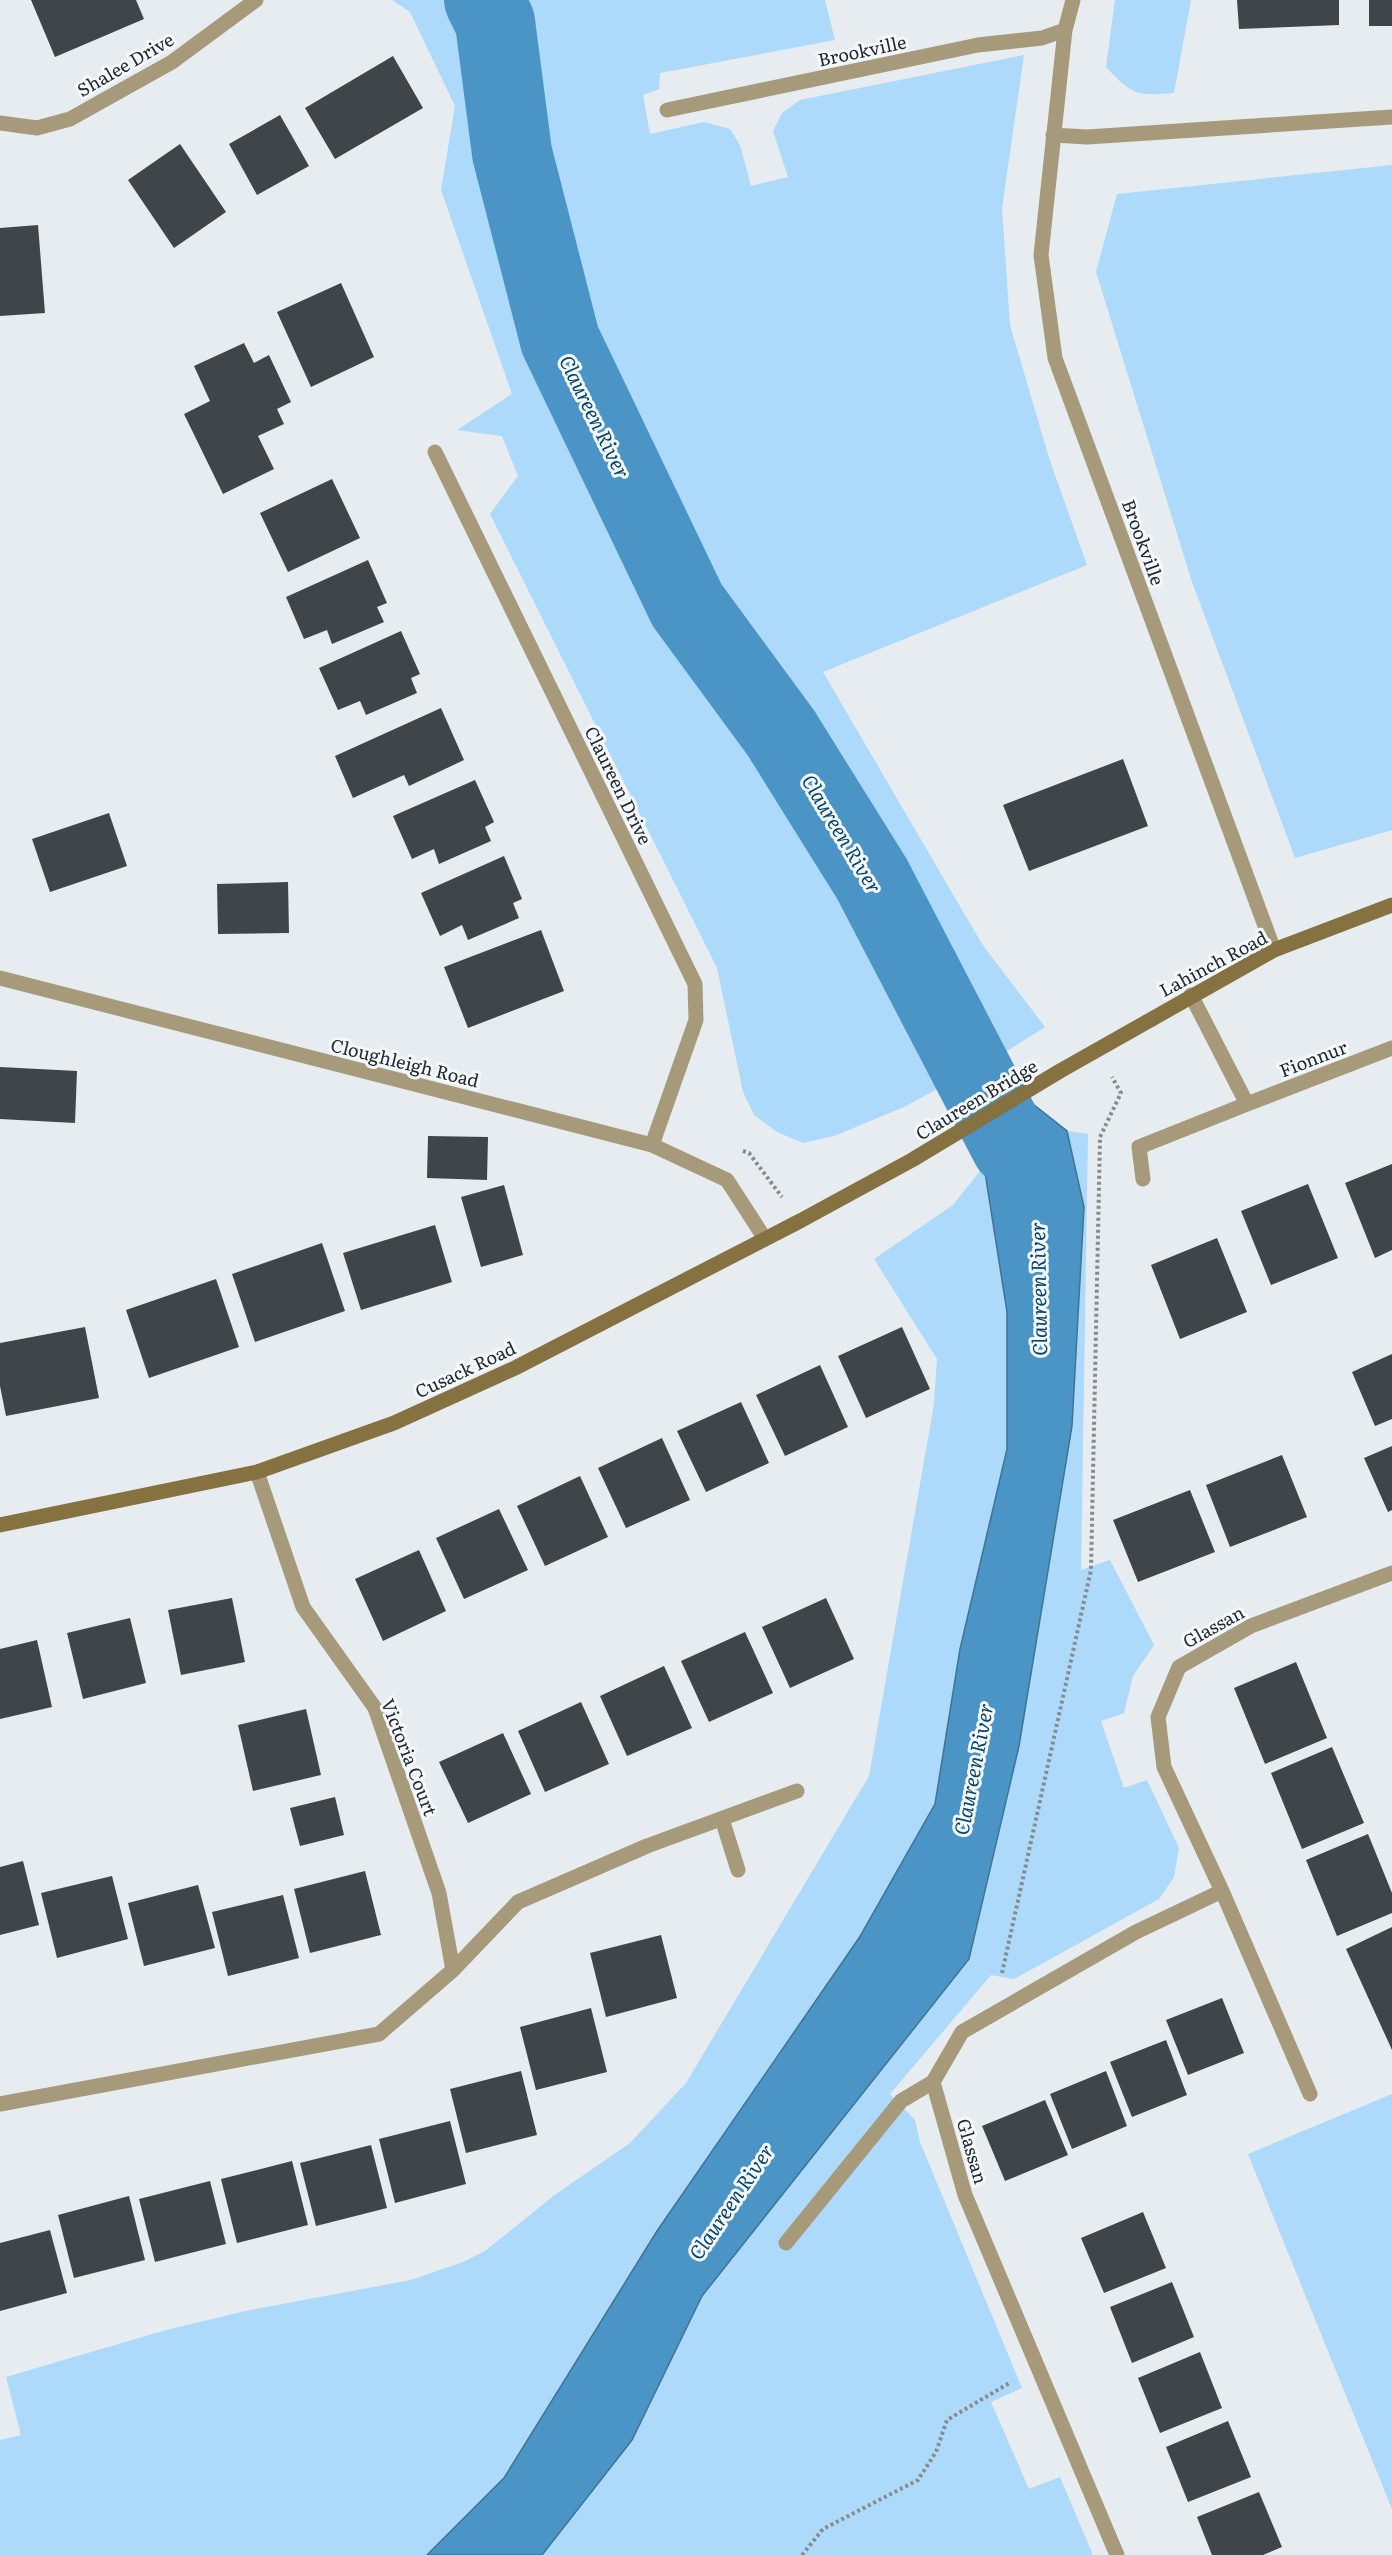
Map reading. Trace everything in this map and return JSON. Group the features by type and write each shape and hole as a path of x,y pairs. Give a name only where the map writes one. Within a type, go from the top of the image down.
{"main road":[{"name":"Lahinch Road","path":"1060,1071 1274,950 1392,905"},
{"name":"Claureen Bridge","path":"912,1160 1060,1071"},
{"name":"Cusack Road","path":"0,1525 257,1472 394,1423 495,1377 765,1239 912,1160"}],"street":[{"name":"Shalee Drive","path":"0,123 37,128 70,119 172,62 256,0"},
{"name":"Brookville","path":"1073,0 1065,30 1041,255 1055,358 1274,950"},
{"name":"Brookville","path":"666,110 978,45 1042,38 1065,30"},
{"path":"1053,135 1087,137 1392,117"},
{"name":"Claureen Drive","path":"435,452 695,984 696,1020 652,1145"},
{"name":"Cloughleigh Road","path":"0,978 652,1145 727,1180 765,1239"},
{"path":"1191,996 1247,1104"},
{"name":"Fionnur","path":"1143,1179 1139,1147 1392,1048"},
{"name":"Victoria Court","path":"257,1472 303,1607 375,1708 439,1893 453,1970"},
{"name":"Glassan","path":"1310,2094 1222,1891 1164,1767 1158,1717 1179,1667 1251,1626 1392,1573"},
{"path":"0,2104 379,2034 453,1970 518,1902 647,1846 797,1791"},
{"path":"722,1819 738,1870"},
{"path":"786,2242 901,2101 933,2082 962,2032 1136,1932 1222,1891"},
{"name":"Glassan","path":"933,2082 965,2195 1116,2555"}],"path":[{"path":"993,2014 1091,1570 1100,1137 1121,1093 1098,1049"},
{"path":"802,2555 823,2529 918,2480 936,2452 947,2420 1037,2365"}],"shaded area":[{"path":"392,0 825,0 835,40 660,73 659,89 643,95 650,134 704,122 730,129 740,145 751,186 788,177 773,131 782,113 800,100 1024,55 1002,208 1010,325 1049,458 1087,565 823,672 982,944 1045,1027 1007,1051 904,1107 834,1136 803,1143 777,1132 754,1115 743,1092 717,968 490,514 518,476 502,436 457,430 512,394 441,190 455,106 410,12"},
{"path":"1115,0 1191,0 1174,93 1135,92 1106,67"},
{"path":"1392,165 1392,830 1295,858 1192,582 1096,272 1117,194"},
{"path":"1067,1131 1088,1134 1081,1570 1110,1560 1154,1645 1133,1676 1124,1713 1101,1721 1124,1788 1147,1780 1179,1848 1174,1877 1159,1899 1014,1979 991,1975 890,2094 915,2120 920,2142 1022,2388 991,2402 1029,2489 1060,2477 1093,2555 542,2555 632,2440 702,2296 969,1959 1084,1207"},
{"path":"984,1166 1007,1312 1007,1449 960,1649 935,1804 860,1938 657,2231 504,2478 427,2555 0,2555 0,2440 21,2435 6,2377 166,2330 250,2310 411,2280 463,2262 485,2251 556,2194 630,2143 686,2083 869,1776 934,1404 937,1359 874,1259 953,1205"},
{"path":"1392,2094 1392,2509 1248,2154"}],"water":[{"path":"961,1047 1067,1131 1084,1207 1072,1426 1019,1746 969,1959 702,2296 632,2440 542,2555 427,2555 504,2478 657,2231 859,1938 935,1804 960,1649 1007,1449 1007,1312 984,1166"}],"building":[{"path":"31,0 136,0 144,19 55,57"},
{"path":"1237,0 1339,0 1339,25 1239,29"},
{"path":"1369,0 1392,0 1392,26 1369,26"},
{"path":"393,56 423,108 335,159 305,108"},
{"path":"280,115 309,166 257,195 229,144"},
{"path":"180,144 226,212 174,248 128,180"},
{"path":"38,225 45,313 0,316 0,228"},
{"path":"341,283 374,357 311,387 277,312"},
{"path":"244,343 254,363 269,355 291,402 277,409 284,424 258,436 274,469 223,494 184,414 210,401 194,366"},
{"path":"332,479 360,538 288,572 260,513"},
{"path":"368,560 387,603 377,607 384,622 332,644 327,630 304,639 286,597"},
{"path":"401,631 420,674 411,678 417,693 366,715 360,701 338,710 319,668"},
{"path":"441,708 464,760 409,786 404,775 353,798 335,756"},
{"path":"1123,759 1148,826 1029,871 1003,805"},
{"path":"475,780 494,822 485,827 491,841 439,864 434,849 412,859 393,816"},
{"path":"109,813 127,866 50,892 32,839"},
{"path":"504,856 522,899 513,903 519,918 468,940 462,925 440,936 421,893"},
{"path":"288,882 289,933 218,934 217,884"},
{"path":"541,930 564,991 468,1028 444,967"},
{"path":"0,1067 77,1071 75,1123 0,1119"},
{"path":"428,1136 488,1137 487,1180 427,1178"},
{"path":"1392,1164 1392,1250 1375,1258 1345,1183"},
{"path":"1308,1184 1338,1258 1271,1285 1241,1211"},
{"path":"504,1185 523,1255 481,1267 461,1197"},
{"path":"435,1225 452,1282 361,1310 343,1253"},
{"path":"1217,1238 1247,1312 1180,1339 1151,1265"},
{"path":"322,1243 345,1311 255,1342 232,1274"},
{"path":"216,1279 239,1347 149,1378 126,1310"},
{"path":"85,1327 99,1398 6,1416 0,1386 0,1343"},
{"path":"902,1327 930,1389 866,1418 838,1356"},
{"path":"1392,1354 1392,1419 1375,1426 1352,1372"},
{"path":"820,1365 848,1427 785,1456 756,1395"},
{"path":"741,1402 769,1463 706,1492 677,1431"},
{"path":"662,1438 690,1500 626,1528 598,1468"},
{"path":"1392,1446 1392,1510 1388,1512 1364,1458"},
{"path":"1282,1455 1307,1517 1230,1547 1206,1485"},
{"path":"580,1476 608,1537 545,1566 517,1506"},
{"path":"1190,1490 1215,1552 1138,1582 1113,1520"},
{"path":"499,1509 528,1570 464,1599 436,1538"},
{"path":"419,1550 446,1611 383,1641 355,1579"},
{"path":"232,1598 245,1662 181,1675 168,1610"},
{"path":"826,1598 854,1659 790,1688 762,1627"},
{"path":"130,1618 146,1683 83,1699 67,1633"},
{"path":"745,1632 773,1693 709,1722 681,1661"},
{"path":"37,1640 52,1707 0,1719 0,1649"},
{"path":"1296,1662 1327,1738 1265,1764 1234,1688"},
{"path":"664,1666 692,1728 627,1756 600,1696"},
{"path":"581,1702 609,1764 545,1792 518,1731"},
{"path":"306,1709 321,1775 253,1791 238,1725"},
{"path":"503,1733 531,1794 468,1823 439,1762"},
{"path":"1332,1747 1364,1823 1302,1849 1271,1773"},
{"path":"335,1797 344,1835 300,1846 290,1808"},
{"path":"1368,1834 1392,1893 1392,1913 1337,1936 1306,1860"},
{"path":"23,1861 39,1925 0,1935 0,1867"},
{"path":"365,1871 381,1935 310,1953 294,1889"},
{"path":"112,1876 128,1939 57,1958 41,1893"},
{"path":"198,1885 215,1948 144,1966 128,1903"},
{"path":"283,1895 299,1958 228,1976 212,1912"},
{"path":"1392,1927 1392,2050 1346,1949"},
{"path":"661,1935 677,1998 606,2017 590,1953"},
{"path":"1222,1998 1244,2053 1188,2075 1166,2020"},
{"path":"591,2008 607,2072 536,2090 520,2027"},
{"path":"1166,2040 1187,2095 1132,2117 1110,2062"},
{"path":"521,2071 537,2135 466,2153 450,2089"},
{"path":"1106,2071 1127,2126 1072,2149 1050,2094"},
{"path":"1045,2100 1068,2155 1005,2181 982,2126"},
{"path":"450,2121 466,2184 395,2203 379,2139"},
{"path":"371,2145 387,2208 316,2226 300,2163"},
{"path":"292,2161 308,2225 237,2243 221,2179"},
{"path":"210,2181 226,2244 155,2262 139,2199"},
{"path":"129,2196 145,2260 74,2278 58,2215"},
{"path":"1143,2212 1166,2268 1104,2293 1081,2238"},
{"path":"50,2230 67,2293 0,2311 0,2243"},
{"path":"1172,2282 1194,2337 1132,2363 1110,2307"},
{"path":"1200,2352 1222,2408 1160,2433 1138,2378"},
{"path":"1228,2421 1251,2477 1188,2502 1166,2447"},
{"path":"1259,2492 1282,2547 1263,2555 1212,2555 1197,2517"}],"waterway":[{"name":"Claureen River","path":"484,0 495,22 512,153 560,340 687,605 781,733 872,879 1011,1146"}]}
